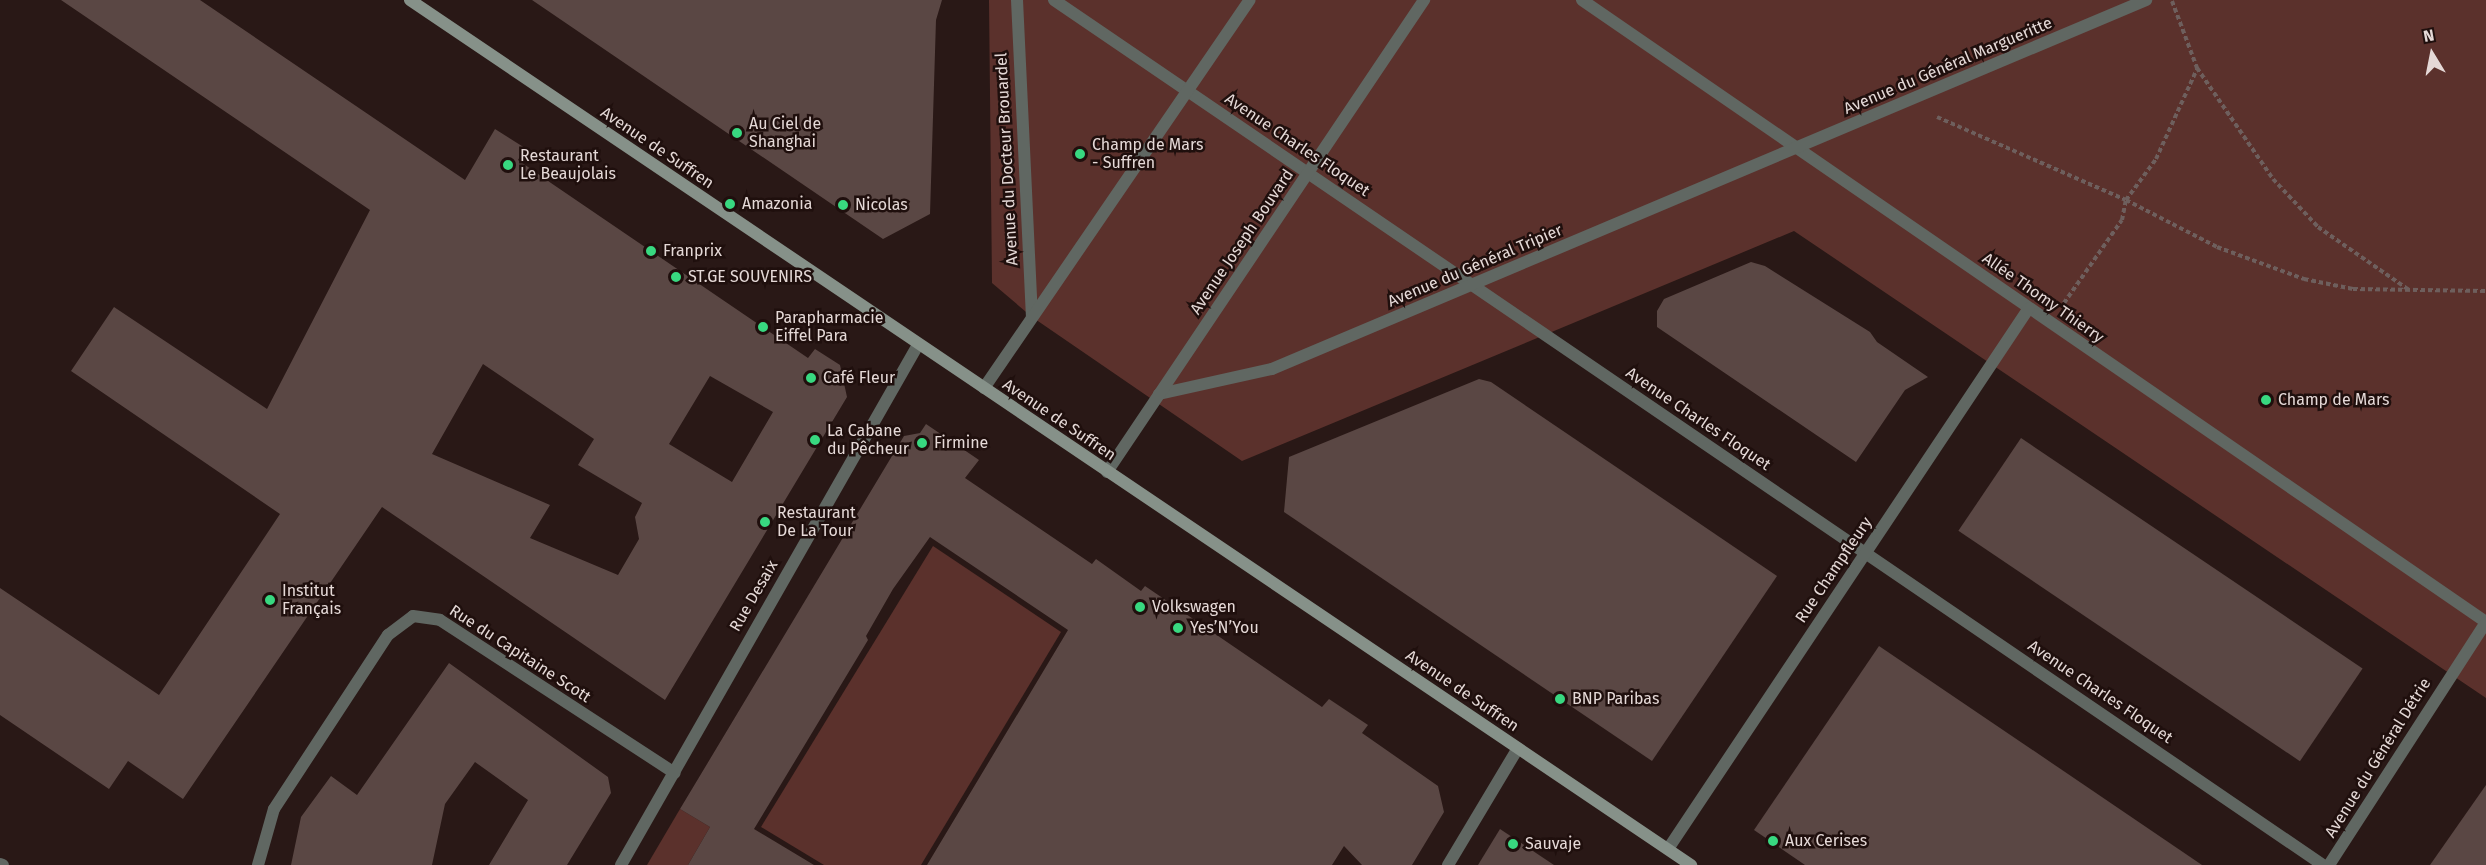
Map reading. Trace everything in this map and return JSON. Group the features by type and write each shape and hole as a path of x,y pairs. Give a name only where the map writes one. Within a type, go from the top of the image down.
{"main road":[{"name":"Avenue de Suffren","path":"410,0 1691,865"}],"street":[{"name":"Avenue du Docteur Brouardel","path":"1017,0 1032,317"},
{"name":"Avenue Charles Floquet","path":"1054,0 1309,171 1471,286 1866,551 2323,865"},
{"path":"984,388 1250,0"},
{"name":"Avenue Joseph Bouvard","path":"1107,472 1424,0"},
{"name":"Allée Thomy Thierry","path":"1582,0 2486,622"},
{"name":"Avenue du Général Margueritte","path":"1796,148 2146,0"},
{"name":"Avenue du Général Tripier","path":"1159,394 1272,369 1796,148"},
{"name":"Rue Champfleury","path":"1668,849 2029,308"},
{"name":"Rue Desaix","path":"621,865 918,345"},
{"name":"Rue du Capitaine Scott","path":"258,865 274,808 388,635 413,616 440,620 675,773"},
{"name":"Avenue du Général Détrie","path":"2329,865 2486,622"},
{"path":"1448,865 1518,748"}],"path":[{"path":"2172,0 2198,68 2273,179 2318,226 2411,291"},
{"path":"2050,323 2122,220 2126,200 2156,159 2198,68"},
{"path":"1903,103 2126,200 2217,247 2304,279 2353,289 2486,291"}],"shaded area":[{"name":"Champ de Mars","path":"989,0 2486,0 2486,698 1794,231 1242,461 1032,317 992,283"},
{"path":"933,546 1061,632 921,865 824,865 761,827"},
{"path":"680,809 710,827 688,865 647,865"}],"building":[{"path":"61,0 200,0 465,180 495,129 525,148 518,160 551,183 808,358 815,349 840,365 847,397 665,700 382,507 183,799 128,761 109,789 0,715 0,588 159,695 280,514 71,371 114,307 267,409 370,210","holes":["483,364 594,439 578,465 642,503 635,517 639,539 618,575 530,538 550,505 432,454","710,376 773,412 732,482 669,444"]},
{"path":"532,0 942,0 936,20 930,214 883,239"},
{"path":"1751,262 1765,266 1870,332 1877,342 1928,377 1905,390 1856,462 1657,327 1657,311 1664,299"},
{"path":"1479,379 1491,382 1777,576 1652,761 1284,512 1289,457"},
{"path":"926,424 979,460 965,478 1092,564 1096,559 1141,591 1145,586 1322,707 1329,699 1368,725 1362,733 1438,786 1444,812 1412,865 1362,865 1344,846 1332,865 927,865 1068,630 930,537 893,589 866,636 868,640 754,829 814,865 688,865 710,827 680,809 904,436 920,433"},
{"path":"2021,438 2363,668 2300,761 1958,531"},
{"path":"1879,646 2202,865 1805,865 1754,830"},
{"path":"449,663 608,777 611,793 567,865 489,865 528,800 475,762 445,804 432,865 291,865 301,817 331,776 357,795"},
{"path":"2486,785 2486,865 2430,865"},
{"path":"1500,829 1554,865 1478,865"}],"place":[{"name":"Au Ciel de Shanghai","path":"737,133"},
{"name":"Champ de Mars - Suffren","path":"1080,154"},
{"name":"Restaurant Le Beaujolais","path":"508,165"},
{"name":"Amazonia","path":"730,204"},
{"name":"Nicolas","path":"843,205"},
{"name":"Franprix","path":"651,251"},
{"name":"ST.GE SOUVENIRS","path":"676,277"},
{"name":"Parapharmacie Eiffel Para","path":"763,327"},
{"name":"Café Fleur","path":"811,378"},
{"name":"Champ de Mars","path":"2266,400"},
{"name":"La Cabane du Pêcheur","path":"815,440"},
{"name":"Firmine","path":"922,443"},
{"name":"Restaurant De La Tour","path":"765,522"},
{"name":"Institut Français","path":"270,600"},
{"name":"Volkswagen","path":"1140,607"},
{"name":"Yes’N’You","path":"1178,628"},
{"name":"BNP Paribas","path":"1560,699"},
{"name":"Aux Cerises","path":"1773,841"},
{"name":"Sauvaje","path":"1513,844"}]}
